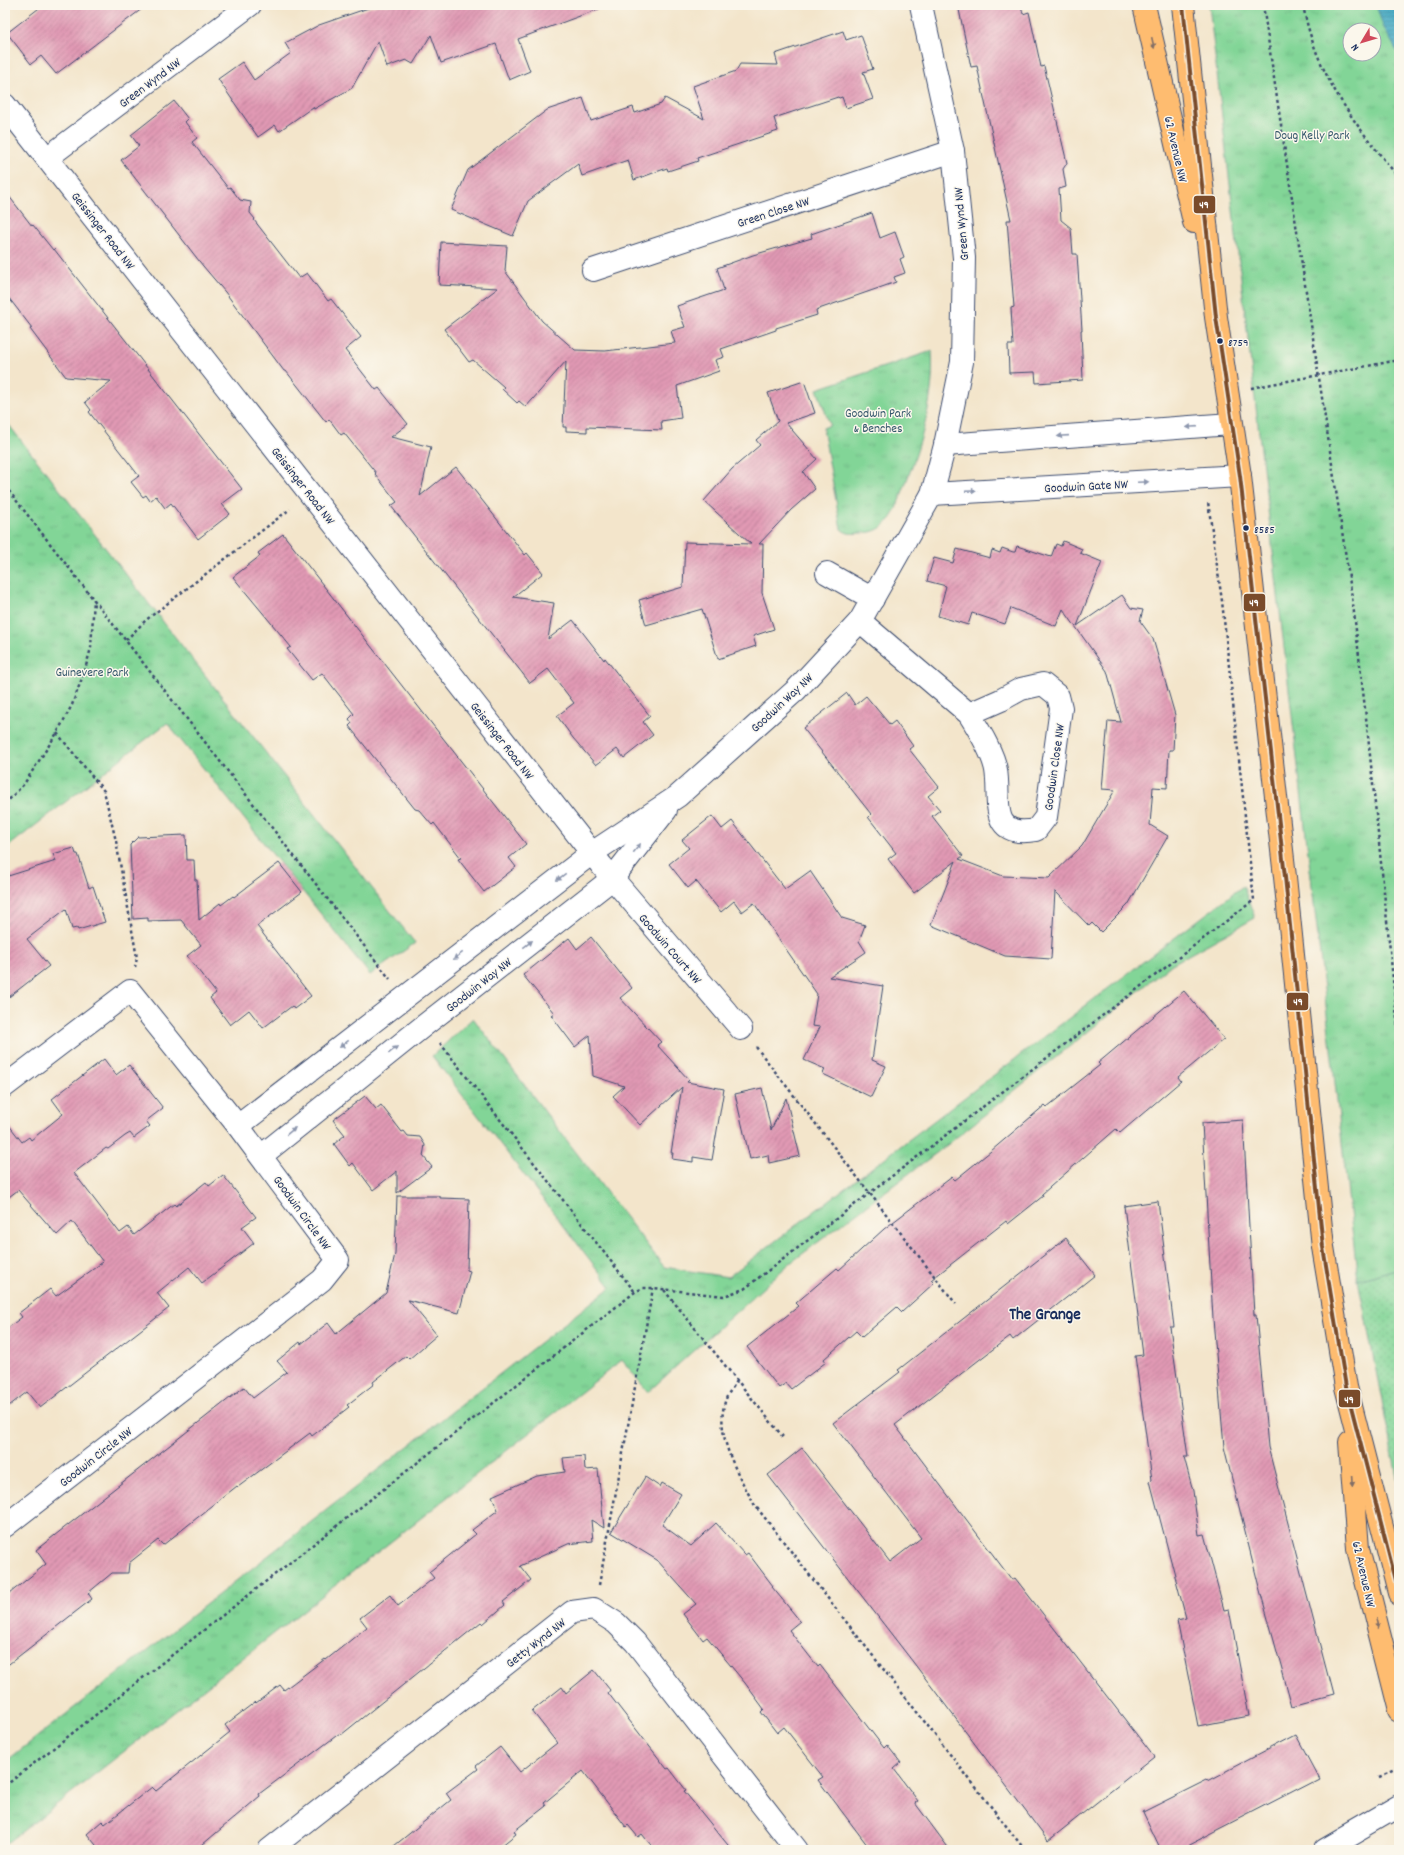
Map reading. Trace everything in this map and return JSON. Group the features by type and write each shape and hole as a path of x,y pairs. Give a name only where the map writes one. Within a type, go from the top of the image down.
{"main road":[{"name":"62 Avenue NW","path":"1144,5 1216,317"},
{"name":"62 Avenue NW","path":"1183,5 1216,317 1240,476 1285,877 1323,1247 1346,1387 1358,1549 1399,1710"},
{"name":"62 Avenue NW","path":"1346,1387 1399,1593"}],"street":[{"name":"Green Wynd NW","path":"47,158 250,5"},
{"name":"Green Wynd NW","path":"921,5 953,151 964,258 962,362 945,444"},
{"name":"Geissinger Road NW","path":"5,105 602,866"},
{"name":"Green Close NW","path":"593,270 953,151"},
{"path":"945,444 1231,424"},
{"name":"Goodwin Way NW","path":"238,1126 602,866 796,690 860,621 932,494 945,444"},
{"name":"Goodwin Gate NW","path":"932,494 1240,476"},
{"path":"827,573 873,599"},
{"name":"Goodwin Close NW","path":"860,621 969,714 983,737 996,769 997,809 1001,821 1010,828 1026,832 1036,830 1046,817 1061,708 1058,696 1042,684 1022,689 1002,700 969,714"},
{"name":"Goodwin Way NW","path":"261,1156 426,1024 678,796"},
{"name":"Goodwin Court NW","path":"602,866 742,1029"},
{"path":"5,1086 130,991"},
{"name":"Goodwin Circle NW","path":"5,1526 322,1280 338,1260 238,1126 130,991"},
{"path":"594,1610 616,1623 635,1642 797,1850"},
{"name":"Getty Wynd NW","path":"268,1850 572,1612 594,1610"},
{"path":"1325,1850 1399,1807"}],"path":[{"path":"1263,5 1320,376 1353,604 1399,1038"},
{"path":"1303,5 1311,42 1332,87 1360,129 1399,178"},
{"path":"1227,392 1320,376 1399,360"},
{"path":"5,1786 635,1292 643,1288 653,1288 724,1296 744,1289 871,1194 1254,900 1222,601 1205,478"},
{"path":"5,486 387,974"},
{"path":"126,640 146,620 310,494"},
{"path":"5,804 24,784 57,733 72,704 91,648 94,598"},
{"path":"57,733 104,791 109,807 136,958 130,991"},
{"path":"742,1029 956,1304"},
{"path":"439,1042 635,1292"},
{"path":"594,1610 653,1288"},
{"path":"664,1290 783,1437"},
{"path":"737,1381 726,1399 722,1430 742,1482 754,1504 1024,1850"},
{"path":"1379,1776 1399,1767"}],"green space":[{"name":"Doug Kelly Park","path":"1209,5 1399,5 1399,1268 1358,1280"},
{"name":"Goodwin Park & Benches","path":"932,351 931,392 927,413 917,453 895,511 884,525 876,530 854,534 845,532 841,529 823,428 830,425 817,389"},
{"name":"Guinevere Park","path":"5,420 415,943 370,975 167,723 5,849"},
{"path":"1243,886 1255,918 1172,964 947,1145 789,1264 648,1392 622,1360 5,1845 5,1762 611,1287 432,1056 473,1018 664,1267 728,1277"},
{"path":"1399,1268 1399,1487 1358,1280"}],"water":[{"path":"1376,5 1399,5 1399,55 1383,26"}],"building":[{"path":"43,5 147,5 56,74 41,56 31,64 7,33"},
{"path":"377,5 603,5 604,7 518,39 530,71 509,80 496,44 441,63 431,35 413,64 406,60 387,67 378,41 352,88 314,109 313,107 279,131 275,125 258,137 218,79 242,62 254,80 291,53 285,43 319,25"},
{"path":"958,5 1021,5 1023,14 1029,12 1041,67 1044,66 1067,163 1063,169 1066,187 1059,189 1061,220 1071,228 1073,254 1077,254 1082,330 1083,380 1036,383 1035,372 1009,373 1008,345 1013,345 1011,308 1014,307 1007,220 1011,220 977,66 971,67"},
{"path":"843,31 846,40 861,35 873,69 863,72 873,99 846,108 842,97 838,97 774,118 778,131 697,158 698,161 668,171 667,168 634,180 628,160 582,176 578,164 528,201 513,236 451,210 468,170 547,110 583,98 591,121 633,107 635,113 661,104 665,98 704,119 693,86 736,71 740,64 778,65 775,54"},
{"path":"174,101 188,119 185,122 197,138 192,142 228,188 230,187 240,200 251,202 250,213 255,219 254,220 299,278 307,273 328,301 331,299 361,337 345,350 376,390 379,388 408,424 391,437 431,447 420,496 456,467 525,555 527,553 543,573 513,597 554,603 548,639 573,620 650,716 643,722 653,735 624,758 617,749 596,765 573,738 557,716 574,703 548,669 530,683 391,506 397,502 375,474 376,473 344,433 341,435 329,419 326,422 286,371 284,371 225,292 121,160 139,146 131,135"},
{"path":"5,191 32,226 33,225 53,250 54,249 242,489 222,504 230,514 198,539 171,503 165,508 156,496 150,501 146,495 143,497 131,482 139,476 89,412 91,410 85,402 111,381 66,377 30,329 32,328 5,293"},
{"path":"872,213 880,238 895,232 904,257 900,259 905,273 894,277 896,282 816,310 817,315 776,328 776,330 721,349 724,357 715,360 719,371 677,386 681,418 661,421 662,430 587,427 587,432 566,431 566,427 563,427 566,361 526,407 519,401 517,403 502,389 504,387 473,360 469,362 444,329 498,288 439,285 441,242 507,246 505,271 542,321 575,350 605,351 675,343 671,331 685,327 677,306 724,290 717,268 753,255 812,238 811,234"},
{"path":"804,381 815,413 786,423 817,459 803,472 815,489 791,510 759,544 763,544 762,593 774,629 753,636 756,646 718,659 702,609 646,625 639,600 683,587 685,542 751,544 704,501 732,469 760,445 756,440 778,421 768,393"},
{"path":"283,534 526,844 509,858 516,867 484,892 458,859 461,858 434,823 432,825 419,810 415,809 349,726 352,723 349,719 354,714 322,673 312,680 287,649 291,647 233,577 260,556 258,553"},
{"path":"1063,541 1082,549 1080,553 1102,562 1077,626 1122,595 1131,608 1143,610 1140,621 1153,639 1175,715 1173,750 1169,750 1167,788 1153,787 1150,825 1168,836 1128,905 1101,932 1092,923 1089,926 1055,891 1051,959 1005,956 931,925 956,861 914,893 888,859 896,853 868,817 871,814 803,728 847,693 855,705 866,696 890,725 895,721 913,746 909,749 939,787 928,796 940,810 932,816 963,856 959,859 1003,876 1049,878 1082,846 1115,790 1102,789 1108,721 1121,722 1107,671 1063,609 1056,626 1011,608 1005,624 972,613 968,625 938,616 946,586 927,581 934,558 953,563 957,549 990,558 992,550 1000,553 1002,548 1015,552 1017,546 1051,557 1056,544 1061,546"},
{"path":"712,816 722,829 732,821 785,889 810,871 842,918 865,925 859,941 866,952 829,977 883,986 872,1060 886,1066 871,1097 823,1074 825,1069 804,1060 820,1027 812,1026 817,994 754,903 742,912 734,901 721,912 696,881 688,888 669,864 689,848 682,840"},
{"path":"186,835 187,860 194,860 195,880 197,880 199,920 220,903 221,905 233,896 234,897 279,863 302,892 257,926 311,996 294,1009 292,1006 263,1028 249,1010 230,1025 210,998 216,993 187,956 201,945 181,920 148,921 148,918 133,919 130,845 138,837"},
{"path":"74,848 76,854 78,854 89,888 93,886 105,922 78,930 77,928 72,929 66,909 27,939 49,966 5,1000 5,877 56,861 53,854"},
{"path":"591,937 632,988 620,998 661,1042 657,1045 689,1080 687,1082 724,1089 712,1160 693,1157 693,1162 672,1159 673,1153 671,1153 682,1087 640,1125 613,1096 624,1086 593,1076 590,1035 575,1047 551,1015 554,1013 523,975 569,938 577,949"},
{"path":"1184,991 1224,1039 1178,1077 1181,1081 1120,1133 1116,1129 1042,1194 1043,1196 1008,1224 1006,1221 931,1280 934,1283 902,1312 897,1307 862,1337 856,1331 824,1359 826,1362 791,1389 786,1383 779,1388 747,1347 799,1306 796,1303 837,1268 839,1270 884,1229 952,1177 955,1180 1045,1105 1047,1107 1100,1065 1098,1063"},
{"path":"104,1059 116,1075 129,1065 163,1108 146,1121 150,1126 134,1138 130,1133 108,1149 106,1148 74,1173 120,1233 128,1227 134,1235 174,1204 176,1206 206,1182 209,1186 223,1175 256,1217 242,1227 254,1243 202,1283 189,1267 157,1293 169,1308 40,1408 27,1392 5,1409 5,1330 22,1317 19,1313 50,1289 56,1296 103,1262 72,1221 57,1235 18,1190 5,1200 5,1120 22,1142 29,1137 31,1140 63,1114 52,1099"},
{"path":"762,1088 771,1130 786,1098 800,1156 769,1163 768,1155 750,1159 735,1094"},
{"path":"365,1096 376,1109 381,1105 402,1132 404,1131 408,1136 420,1137 425,1145 423,1156 432,1167 397,1193 397,1171 373,1190 353,1163 350,1166 334,1144 345,1135 333,1120"},
{"path":"1243,1120 1254,1315 1256,1315 1268,1447 1333,1695 1292,1706 1258,1583 1224,1447 1213,1319 1202,1123"},
{"path":"397,1196 440,1196 440,1198 469,1199 467,1270 470,1271 459,1313 408,1300 437,1335 409,1359 406,1356 373,1382 374,1384 347,1405 349,1407 312,1436 310,1433 238,1487 237,1486 163,1545 158,1540 129,1563 128,1573 112,1573 88,1593 92,1599 5,1667 5,1597 46,1564 36,1550 244,1387 253,1398 287,1372 277,1361 300,1342 301,1344 328,1323 336,1334 386,1293 395,1254"},
{"path":"1158,1201 1174,1327 1170,1327 1188,1457 1184,1457 1193,1491 1199,1535 1204,1534 1224,1610 1229,1609 1249,1716 1198,1726 1177,1620 1186,1618 1150,1481 1152,1480 1135,1356 1143,1355 1124,1206"},
{"path":"1066,1238 1095,1275 1013,1340 1010,1336 895,1425 1012,1580 1015,1578 1154,1757 1048,1841 913,1662 768,1475 802,1448 890,1562 921,1538 833,1423 900,1372 898,1370"},
{"path":"584,1456 585,1470 598,1469 604,1528 591,1520 593,1541 568,1544 520,1566 531,1580 503,1602 505,1605 483,1624 481,1622 341,1735 340,1733 259,1794 260,1796 196,1850 100,1850 87,1834 102,1821 105,1824 152,1787 156,1791 230,1732 225,1725 255,1702 256,1703 280,1685 284,1690 325,1659 326,1660 367,1627 360,1618 390,1595 398,1606 434,1578 429,1572 476,1534 472,1530 498,1510 492,1496 537,1476 565,1472 563,1458"},
{"path":"645,1477 660,1487 662,1483 681,1494 662,1525 691,1546 716,1523 745,1555 748,1553 773,1586 772,1587 800,1621 789,1630 818,1667 820,1665 884,1748 887,1745 901,1763 894,1769 918,1801 915,1803 950,1850 871,1850 818,1780 823,1777 784,1727 777,1733 761,1712 764,1709 745,1683 707,1637 703,1640 683,1614 696,1604 657,1560 611,1532"},
{"path":"594,1670 610,1690 608,1693 667,1769 669,1768 686,1790 684,1791 732,1850 655,1850 642,1834 638,1837 628,1825 626,1827 583,1771 544,1803 546,1806 514,1831 516,1834 496,1850 389,1850 451,1800 446,1793 478,1769 476,1766 500,1747 520,1772 557,1743 532,1711 562,1687 566,1693"},
{"path":"1296,1735 1319,1778 1179,1850 1161,1850 1143,1812 1207,1780 1208,1781"}],"transit line":[{"name":"49","path":"1183,5 1216,317 1240,476 1285,877 1323,1247 1346,1387 1399,1593"}],"place":[{"name":"8759","path":"1220,341"},
{"name":"8585","path":"1246,528"}],"district":[{"name":"The Grange","path":"1045,1313"}]}
